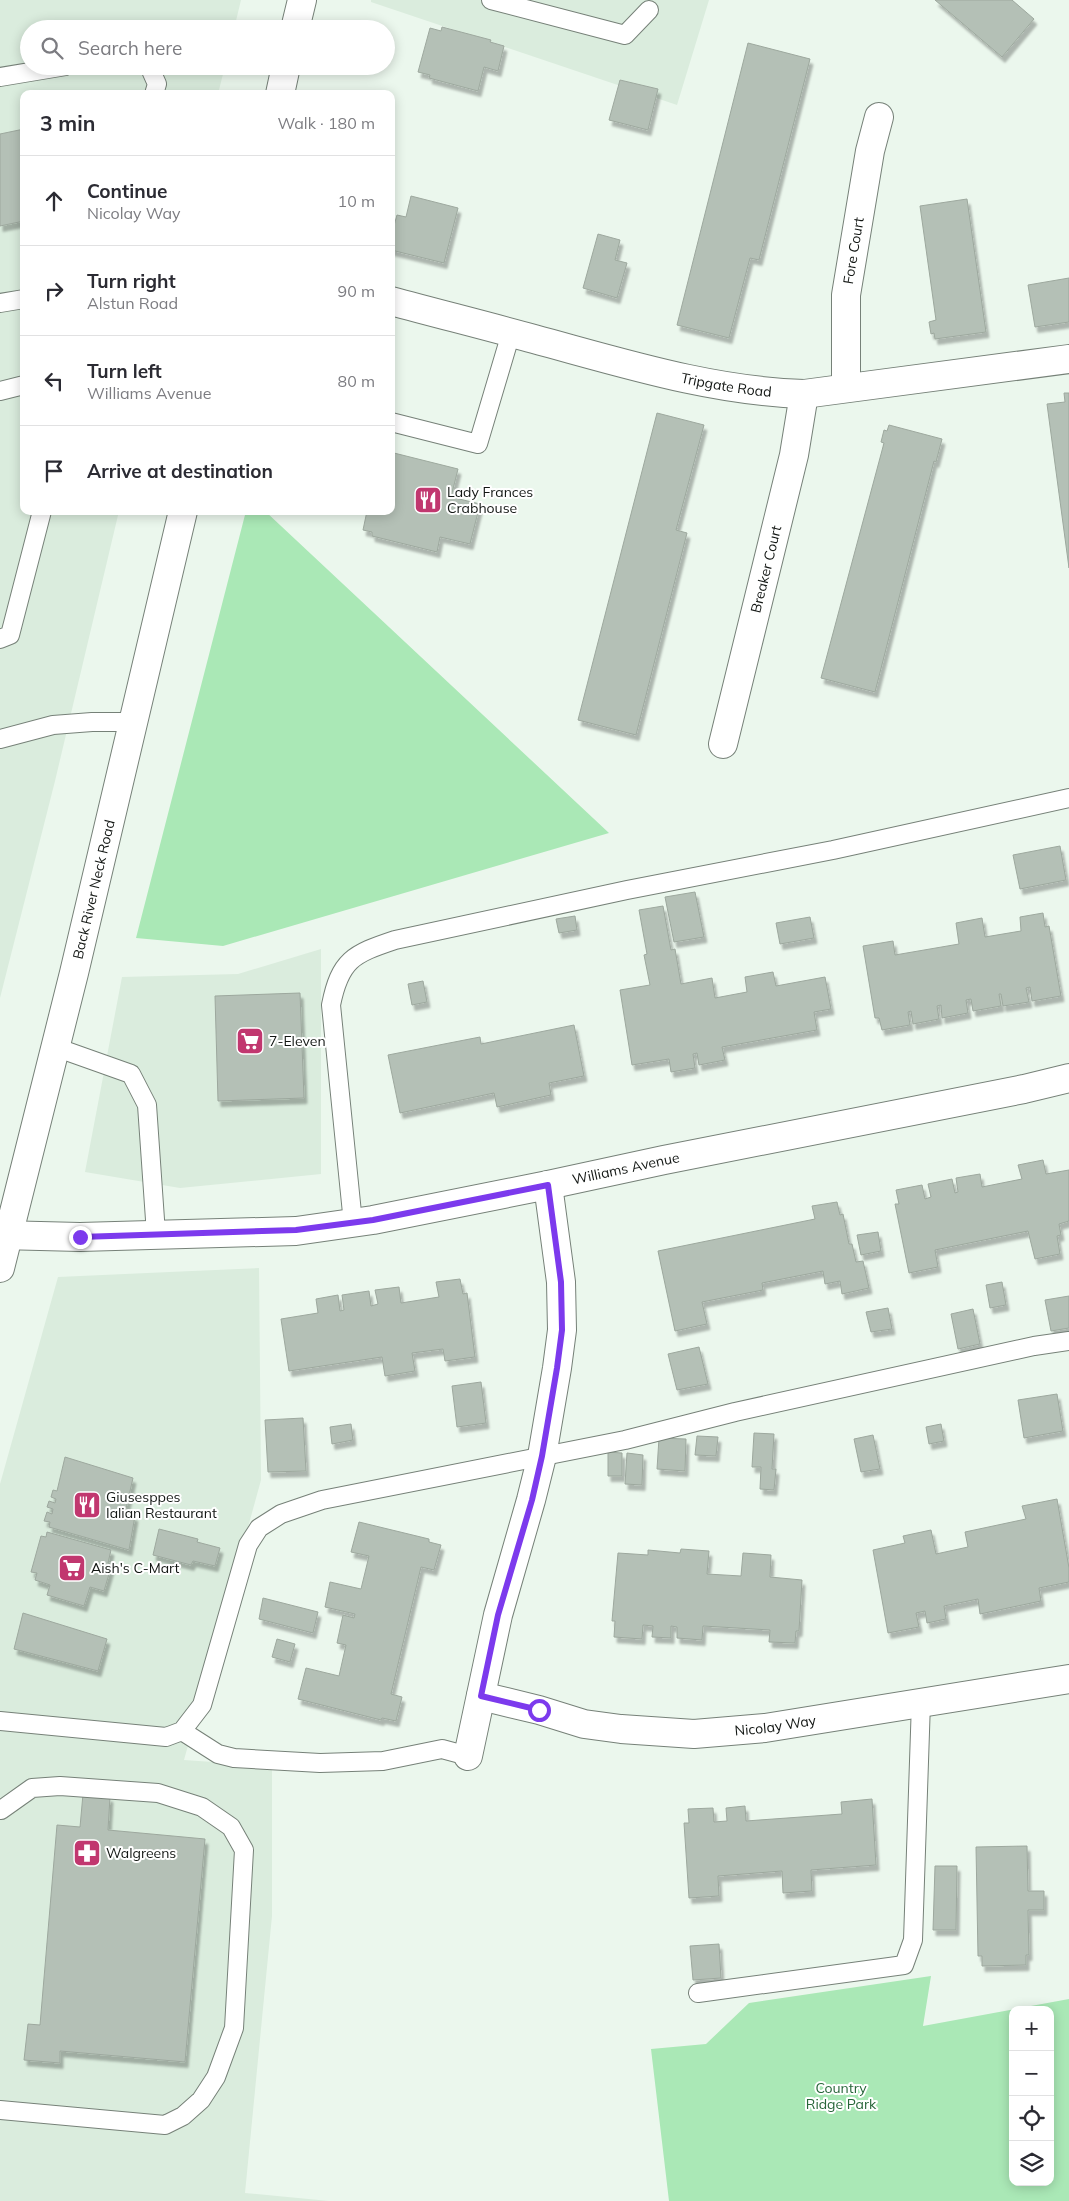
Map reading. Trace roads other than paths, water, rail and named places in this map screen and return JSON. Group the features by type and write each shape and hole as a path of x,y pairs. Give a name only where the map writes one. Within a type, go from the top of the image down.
{"street":[{"path":"297,20 302,0"},
{"path":"281,90 284,75"},
{"name":"Fore Court","path":"846,388 846,295 868,161 879,117"},
{"name":"Tripgate Road","path":"395,302 645,370 735,389 770,393 804,394 899,383 1069,359"},
{"name":"Breaker Court","path":"723,744 794,455 804,394"},
{"name":"Back River Neck Road","path":"0,1268 4,1236 55,1047 182,515"},
{"name":"Williams Avenue","path":"4,1236 80,1237 296,1230 353,1222 548,1185 664,1160 1024,1089 1069,1078"},
{"path":"468,1756 498,1615 532,1500 542,1456 562,1330 561,1282 548,1185"},
{"name":"Nicolay Way","path":"481,1696 539,1710 584,1724 621,1730 694,1734 765,1728 1069,1679"}],"lane":[{"path":"490,0 625,35 649,10"},
{"path":"0,77 20,74"},
{"path":"152,75 157,84 155,90"},
{"path":"0,303 20,300"},
{"path":"395,423 478,444 511,333"},
{"path":"0,391 20,387"},
{"path":"0,639 10,635 41,515"},
{"path":"0,739 53,724 134,722"},
{"path":"353,1222 332,1005 336,980 349,962 365,950 395,940 598,896 833,850 1069,798"},
{"path":"55,1047 132,1074 147,1105 156,1234"},
{"path":"0,1721 166,1737 182,1731 202,1705 248,1545 259,1528 281,1514 322,1500 625,1440 735,1412 1034,1346 1069,1341"},
{"path":"698,1993 904,1965 913,1940 921,1702"},
{"path":"182,1731 218,1754 234,1758 320,1763 383,1761 442,1749 468,1756"},
{"path":"0,1814 32,1788 60,1786 158,1793 202,1807 232,1827 244,1850 234,2028 216,2077 201,2100 183,2116 165,2124 0,2110"}],"place":[{"name":"Lady Frances Crabhouse","path":"428,500"},
{"name":"7-Eleven","path":"250,1041"},
{"name":"Giusesppes Ialian Restaurant","path":"87,1505"},
{"name":"Aish's C-Mart","path":"72,1568"},
{"name":"Walgreens","path":"87,1853"}],"park label":[{"name":"Country Ridge Park","path":"841,2096"}]}
